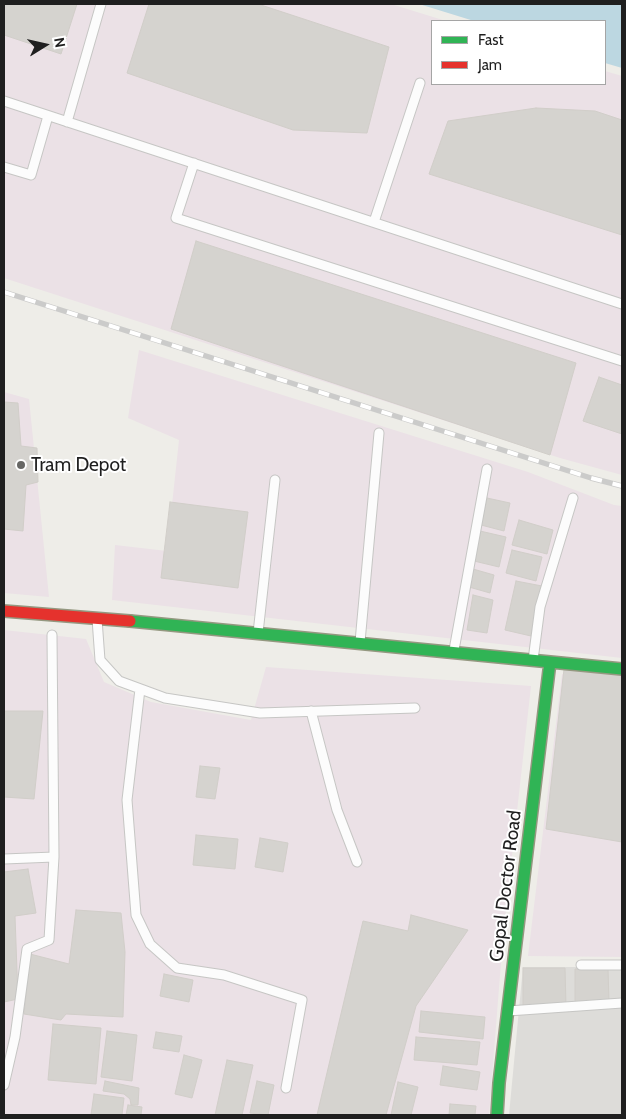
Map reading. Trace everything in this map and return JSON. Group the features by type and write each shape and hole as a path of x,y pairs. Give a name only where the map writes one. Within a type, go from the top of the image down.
{"street":[{"path":"4,611 258,633 622,669"},
{"name":"Gopal Doctor Road","path":"497,1115 499,1083 550,662"}],"lane":[{"path":"67,122 101,4"},
{"path":"374,222 420,83"},
{"path":"4,101 622,304"},
{"path":"4,167 31,175 48,116"},
{"path":"194,163 176,218 622,361"},
{"path":"360,643 379,433"},
{"path":"454,652 487,469"},
{"path":"258,633 275,480"},
{"path":"533,660 540,607 573,498"},
{"path":"97,618 100,660 119,681 165,698 260,713 415,708"},
{"path":"4,1085 15,1037 27,949 49,940 54,857 52,635"},
{"path":"140,688 127,800 136,915 150,944 177,968 224,975 302,1000 286,1088"},
{"path":"311,711 337,810 357,862"},
{"path":"4,859 54,857"},
{"path":"581,964 622,964"},
{"path":"508,1011 622,1003"}],"shaded area":[{"path":"4,4 391,4 443,20 431,20 431,85 606,85 606,71 622,76 622,475 560,458 4,278"},
{"path":"139,350 528,472 614,505 622,506 622,658 112,600 115,545 167,551 179,440 128,418"},
{"path":"4,392 29,399 49,597 4,593"},
{"path":"4,630 86,639 104,682 151,702 251,720 266,667 531,686 503,937 489,1115 4,1115"},
{"path":"562,674 622,681 622,957 528,956"},
{"path":"523,967 622,967 622,1115 509,1115"}],"water":[{"path":"419,4 622,4 622,68 606,63 606,20 471,20"}],"building":[{"path":"4,4 77,4 61,54 4,35"},
{"path":"149,4 258,4 389,47 367,133 293,130 127,73"},
{"path":"536,108 595,111 622,120 622,235 429,174 448,121"},
{"path":"196,241 576,363 550,455 171,329"},
{"path":"599,377 622,385 622,434 583,421"},
{"name":"Tram Depot","path":"4,402 18,403 21,446 37,448 38,482 26,485 23,531 4,529"},
{"path":"487,498 510,503 504,531 481,525"},
{"path":"170,502 248,512 238,588 161,578"},
{"path":"519,520 553,530 547,554 512,545"},
{"path":"480,531 506,537 499,567 474,561"},
{"path":"512,550 542,557 536,581 506,573"},
{"path":"473,569 494,575 490,593 469,587"},
{"path":"516,581 542,586 531,636 505,630"},
{"path":"473,595 493,600 487,633 467,630"},
{"path":"564,669 622,675 622,842 546,829"},
{"path":"4,711 43,711 34,799 4,797"},
{"path":"200,766 220,768 215,799 196,797"},
{"path":"196,835 238,839 235,869 193,865"},
{"path":"260,838 288,843 283,872 255,867"},
{"path":"28,869 36,913 15,916 18,999 4,1002 4,872"},
{"path":"76,910 121,913 125,952 123,1017 66,1014 61,1020 24,1014 30,954 69,964"},
{"path":"411,915 468,930 416,1006 386,1115 317,1115 363,921 408,931"},
{"path":"523,968 565,968 566,1007 523,1007"},
{"path":"608,968 609,1003 575,1003 575,969"},
{"path":"164,974 193,980 189,1002 160,996"},
{"path":"421,1011 485,1017 483,1039 419,1032"},
{"path":"53,1024 101,1028 96,1084 48,1080"},
{"path":"107,1031 137,1035 132,1081 101,1077"},
{"path":"156,1032 182,1036 179,1052 153,1048"},
{"path":"416,1037 480,1042 477,1065 414,1060"},
{"path":"184,1055 202,1060 192,1098 175,1094"},
{"path":"227,1060 253,1065 242,1115 215,1115"},
{"path":"443,1066 480,1072 477,1090 440,1085"},
{"path":"105,1081 139,1088 138,1105 131,1105 130,1099 124,1094 103,1091"},
{"path":"257,1081 274,1085 268,1115 250,1113"},
{"path":"398,1082 418,1087 411,1115 391,1115"},
{"path":"94,1094 124,1098 122,1115 91,1115"},
{"path":"450,1104 476,1106 475,1115 449,1115"},
{"path":"128,1105 142,1107 141,1115 126,1115"}],"railway":[{"path":"4,292 591,478 622,486"}],"traffic: fast":[{"path":"130,621 622,669"},
{"path":"497,1115 499,1083 550,662"}],"traffic: jam":[{"path":"4,611 130,621"}],"place":[{"name":"Tram Depot","path":"21,465"}]}
